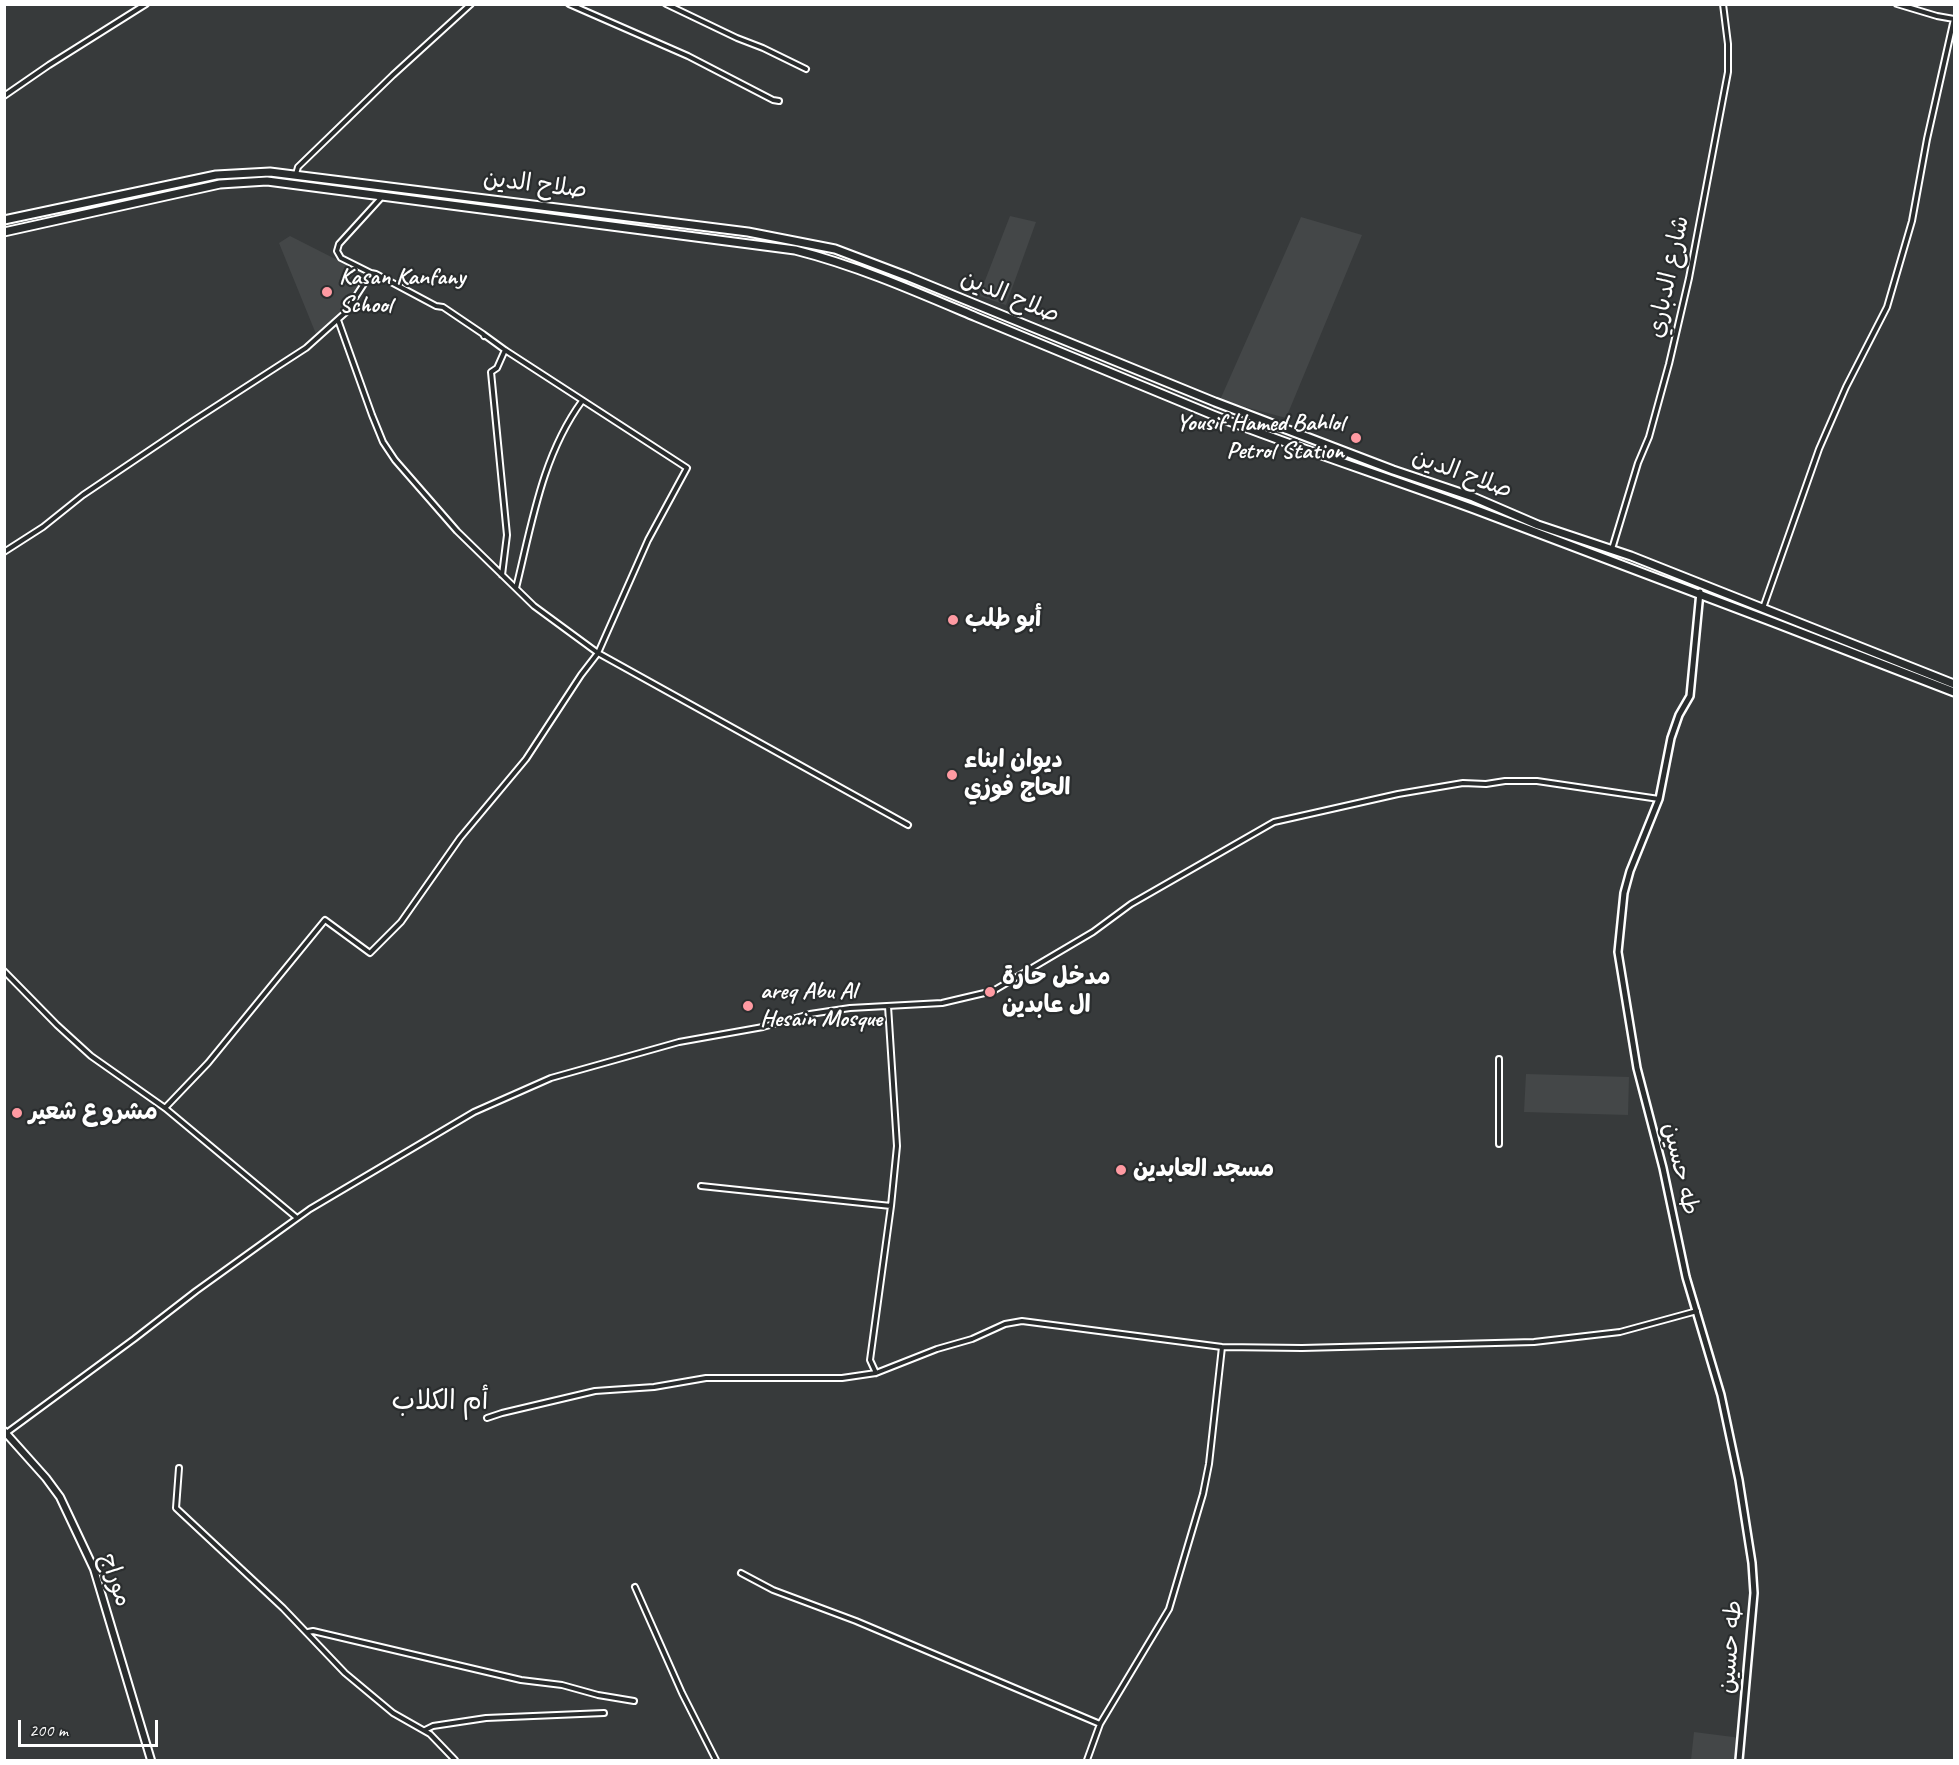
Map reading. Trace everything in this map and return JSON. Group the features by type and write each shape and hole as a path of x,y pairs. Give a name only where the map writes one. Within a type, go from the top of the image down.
{"highway":[{"name":"صلاح الدين","path":"4,220 216,175 250,172 296,174 561,208 776,237 835,249 1257,418 1490,504 1539,525 1701,583 1954,692"},
{"name":"صلاح الدين","path":"4,232 193,190 250,181 314,187 779,247 840,262 1310,452 1485,513 1628,568 1954,684"},
{"path":"558,219 562,215 561,208"},
{"path":"1485,513 1490,504"}],"main road":[{"name":"موراج","path":"5,1433 60,1497 94,1569 151,1761"}],"street":[{"path":"4,96 146,4"},
{"path":"296,174 298,167 471,4"},
{"path":"569,4 688,56 779,101"},
{"path":"666,4 806,69"},
{"name":"شارع الدباري","path":"1612,550 1655,415 1689,278 1728,72 1728,44 1723,4"},
{"path":"1763,609 1819,449 1846,387 1887,307 1916,203 1927,139 1954,19 1897,4"},
{"path":"165,1108 208,1063 325,920 370,953 400,922 460,838 526,759 598,653 648,540 687,468 483,336 443,307 436,306 386,278 341,258 337,251 339,244 380,199"},
{"path":"4,552 43,527 83,495 306,348 345,313 371,273"},
{"path":"338,320 372,415 384,442 395,459 457,531 552,620 598,653 908,825"},
{"path":"502,575 507,535 491,372 497,368 505,350"},
{"path":"516,588 545,472 571,416 582,401"},
{"name":"طه حسين","path":"1700,592 1691,689 1671,738 1659,799 1624,892 1618,952 1637,1068 1663,1168 1686,1277 1721,1395 1739,1480 1752,1563 1754,1593 1740,1761"},
{"path":"5,1433 196,1291 329,1196 474,1112 551,1078 679,1042 763,1028 810,1014 850,1008 942,1003 993,991 1093,932 1131,904 1274,822 1398,794 1463,783 1537,781 1659,799"},
{"path":"4,971 91,1056 165,1108 297,1218"},
{"path":"876,1373 870,1360 897,1146 888,1006"},
{"path":"1499,1059 1499,1144"},
{"path":"701,1186 891,1206"},
{"path":"487,1418 595,1392 654,1387 706,1378 842,1378 876,1373 938,1348 972,1339 1005,1324 1022,1321 1222,1347 1302,1348 1543,1341 1620,1332 1697,1311"},
{"path":"1087,1761 1100,1724 1169,1609 1203,1494 1209,1464 1222,1347"},
{"path":"179,1468 176,1508 242,1568 345,1673 393,1713 426,1730 455,1761"},
{"path":"741,1573 773,1590 856,1621 1100,1724"},
{"path":"635,1587 682,1693 716,1761"},
{"path":"307,1633 313,1631 521,1680 562,1685 598,1695 634,1701"},
{"path":"426,1730 433,1726 486,1718 604,1713"}],"shaded area":[{"path":"1010,216 1036,222 1006,305 979,296"},
{"path":"1301,217 1362,235 1286,418 1220,400"},
{"name":"Kasan Kanfany School","path":"290,236 361,272 364,277 345,306 340,309 342,311 316,334 279,243"},
{"path":"1526,1074 1629,1077 1628,1115 1524,1112"},
{"path":"1694,1732 1741,1738 1738,1760 1691,1760"}],"place":[{"name":"Kasan Kanfany School","path":"327,292"},
{"name":"Yousif Hamed Bahlol Petrol Station","path":"1356,438"},
{"name":"أبو طلب","path":"953,620"},
{"name":"ديوان ابناء الحاج فوزي","path":"952,775"},
{"name":"مدخل حارة ال عابدين","path":"990,992"},
{"name":"areq Abu Al Hesain Mosque","path":"748,1006"},
{"name":"مشروع شعير","path":"17,1113"},
{"name":"مسجد العابدين","path":"1121,1170"}],"district":[{"name":"أم الكلاب","path":"440,1402"}]}
